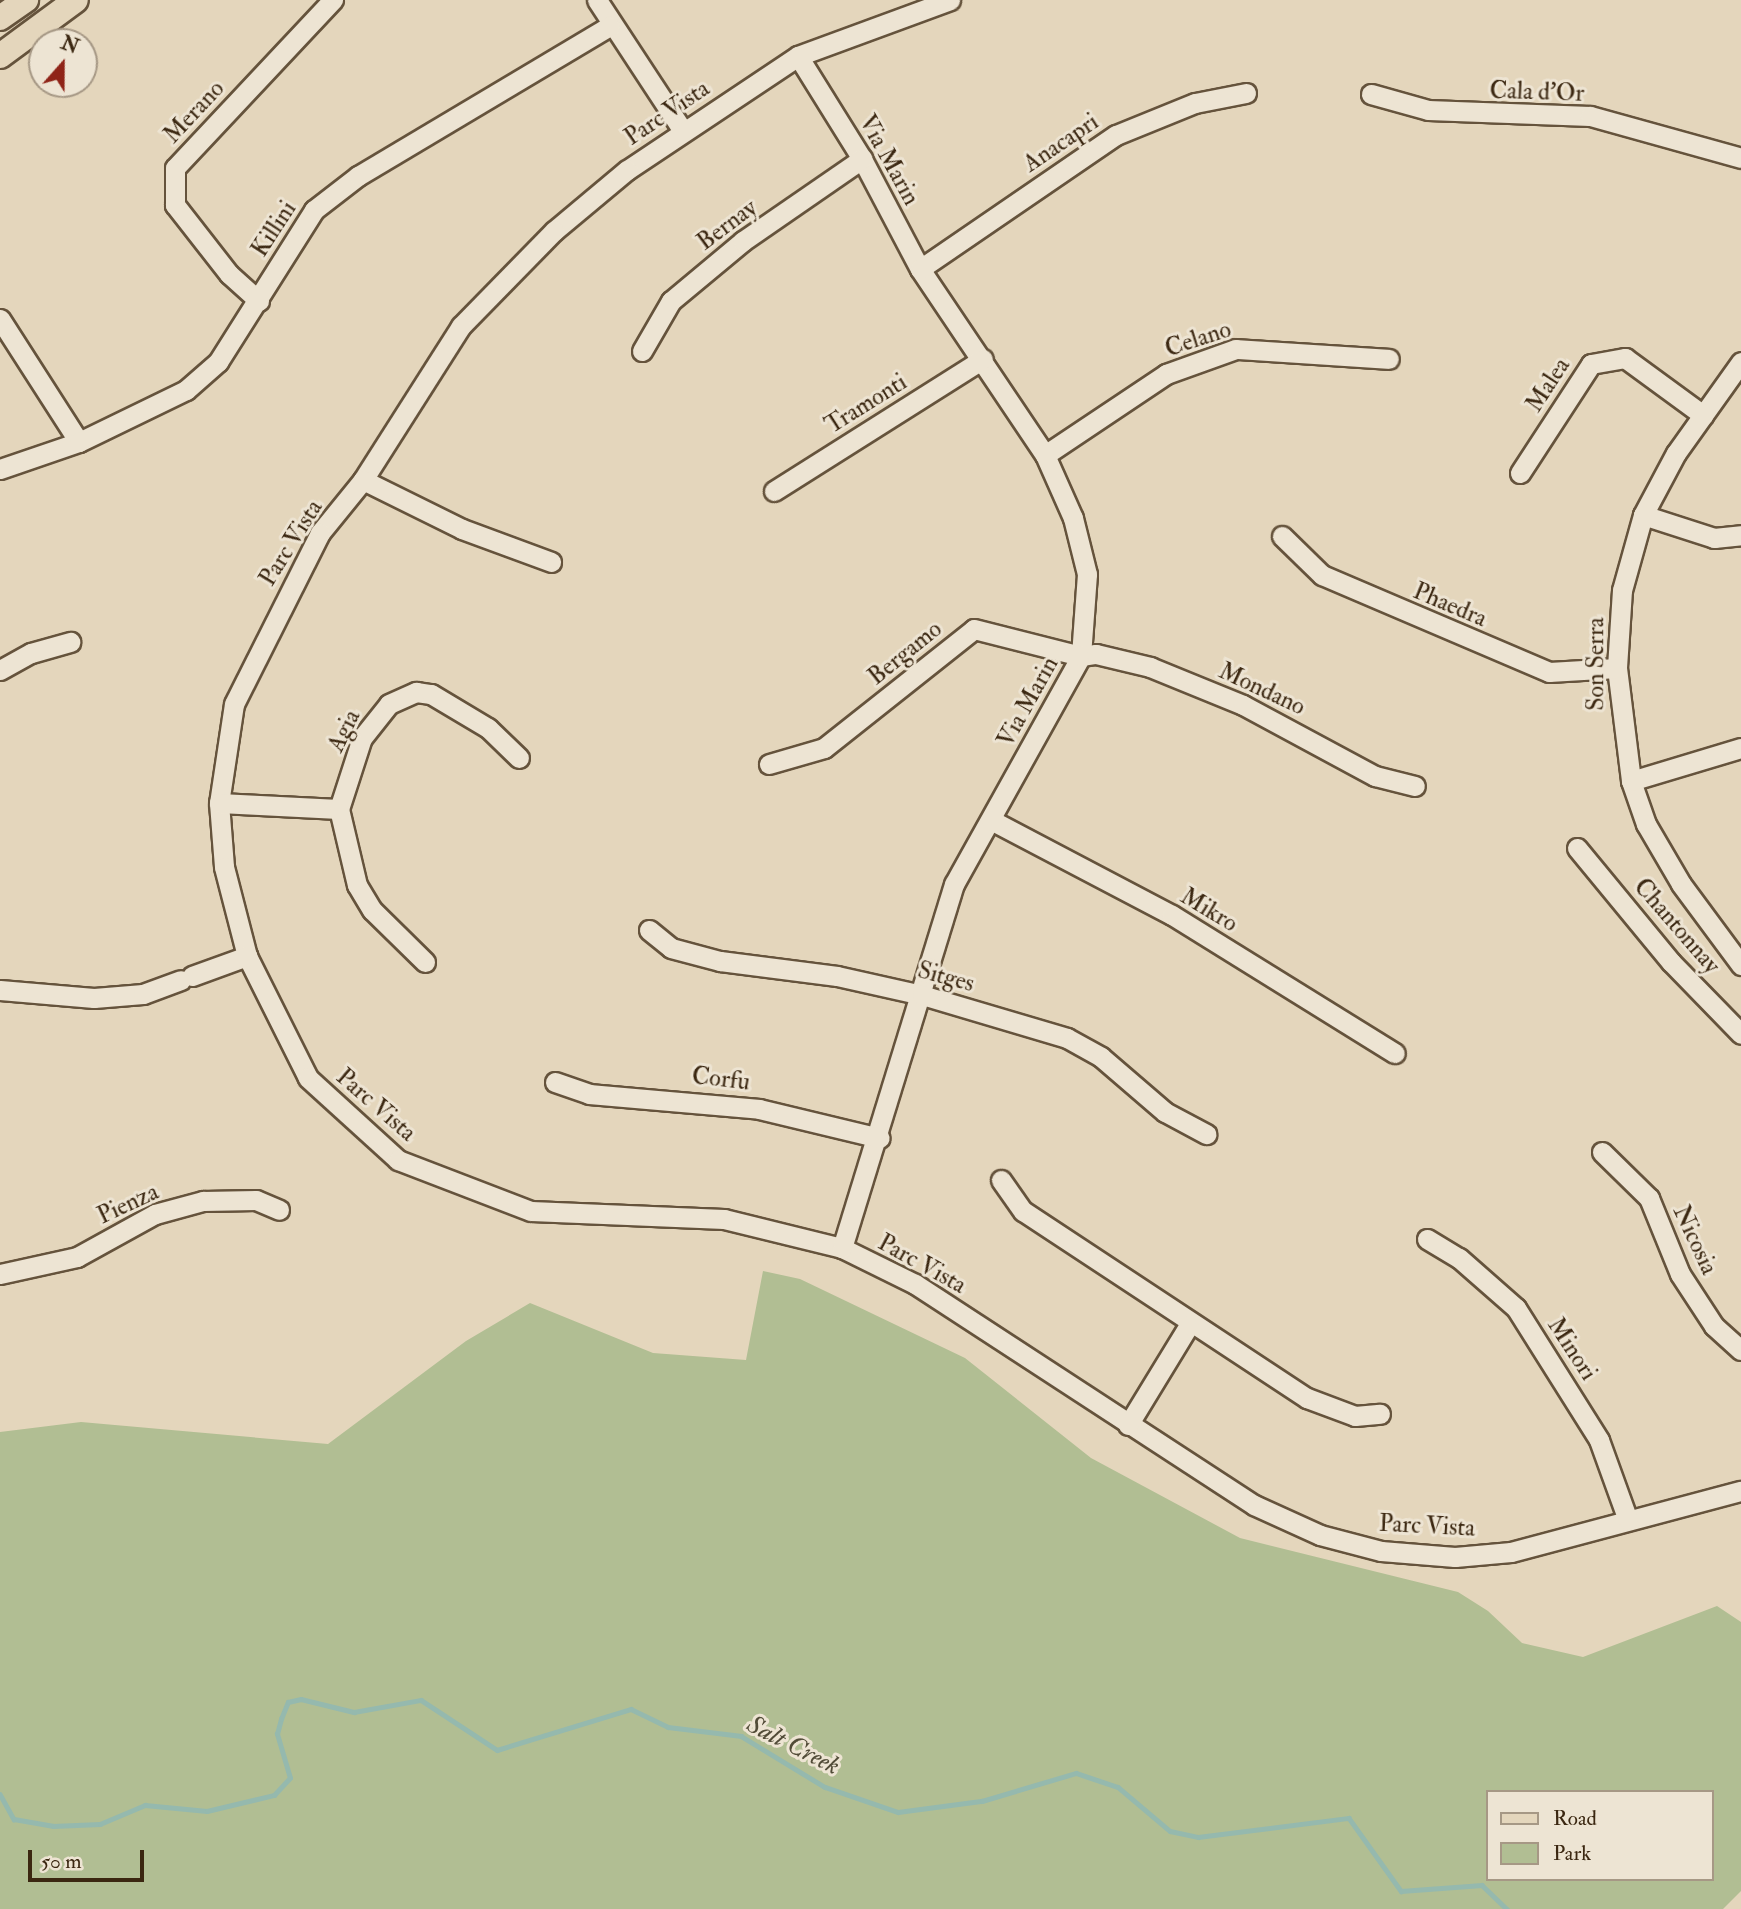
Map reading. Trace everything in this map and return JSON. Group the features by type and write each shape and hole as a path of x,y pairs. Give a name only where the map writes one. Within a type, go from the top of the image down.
{"main road":[{"path":"0,18 26,0"},
{"path":"0,56 76,0"}],"street":[{"name":"Merano","path":"259,301 229,274 175,205 175,168 333,0"},
{"path":"597,0 610,26 683,131"},
{"name":"Parc Vista","path":"950,0 798,56 683,131 554,231 461,326 363,480 320,533 234,704 219,803 224,867 247,956 307,1079 398,1160 531,1211 724,1219 842,1248 915,1284 1254,1505 1320,1535 1381,1551 1455,1557 1511,1552 1741,1491"},
{"name":"Killini","path":"0,468 79,442 187,398 218,362 259,301 277,266 323,203 358,176 610,26"},
{"name":"Via Marin","path":"798,56 862,159 920,269 1045,455 1073,518 1087,574 1081,656 954,884 880,1138 842,1248"},
{"name":"Anacapri","path":"920,269 1116,135 1195,103 1246,93"},
{"name":"Cala d'Or","path":"1371,94 1428,110 1590,116 1741,158"},
{"name":"Bernay","path":"642,351 671,301 743,241 862,159"},
{"path":"0,320 79,442"},
{"name":"Celano","path":"1045,455 1166,374 1236,349 1389,359"},
{"name":"Malea","path":"1520,473 1591,364 1625,358 1703,415"},
{"name":"Tramonti","path":"774,491 983,359"},
{"name":"Son Serra","path":"1741,362 1703,415 1643,515 1622,590 1617,668 1631,781 1646,824 1681,884 1741,965"},
{"path":"363,480 462,529 551,562"},
{"path":"1643,515 1714,538 1741,535"},
{"name":"Phaedra","path":"1282,536 1322,575 1549,672 1617,668"},
{"name":"Bergamo","path":"769,764 824,748 974,628 1081,656"},
{"path":"0,670 31,653 70,642"},
{"name":"Mondano","path":"1081,656 1096,654 1150,667 1243,705 1375,776 1415,786"},
{"name":"Agia","path":"339,809 374,718 416,692 431,694 464,712 519,758"},
{"path":"1631,781 1741,748"},
{"path":"219,803 339,809 356,885 372,910 425,962"},
{"name":"Mikro","path":"991,820 1172,915 1395,1053"},
{"name":"Chantonnay","path":"1577,848 1671,962 1741,1034"},
{"name":"Sitges","path":"649,930 671,948 720,961 837,976 922,995 1067,1038 1101,1057 1165,1112 1206,1134"},
{"path":"0,990 94,998 143,994 247,956"},
{"name":"Corfu","path":"555,1082 589,1094 759,1109 880,1138"},
{"name":"Nicosia","path":"1602,1152 1649,1198 1680,1274 1714,1326 1741,1350"},
{"path":"1001,1180 1023,1211 1189,1325 1328,1409 1355,1416 1380,1414"},
{"name":"Pienza","path":"0,1274 77,1257 155,1214 203,1201 256,1200 279,1210"},
{"name":"Minori","path":"1427,1239 1489,1282 1516,1308 1599,1440 1628,1520"},
{"path":"1128,1425 1189,1325"}],"green space":[{"path":"763,1271 800,1279 965,1358 1091,1458 1240,1538 1458,1592 1488,1611 1522,1643 1583,1657 1717,1606 1741,1622 1741,1891 1723,1909 0,1909 0,1432 81,1422 328,1444 466,1341 530,1303 653,1353 746,1360"}],"waterway":[{"name":"Salt Creek","path":"0,1794 14,1819 53,1826 100,1824 145,1805 207,1811 274,1795 290,1778 277,1734 281,1719 288,1702 301,1699 354,1712 421,1700 497,1750 631,1709 668,1727 741,1736 825,1787 898,1812 982,1801 1076,1773 1118,1787 1170,1831 1198,1837 1349,1818 1401,1891 1482,1885 1507,1909"}]}
